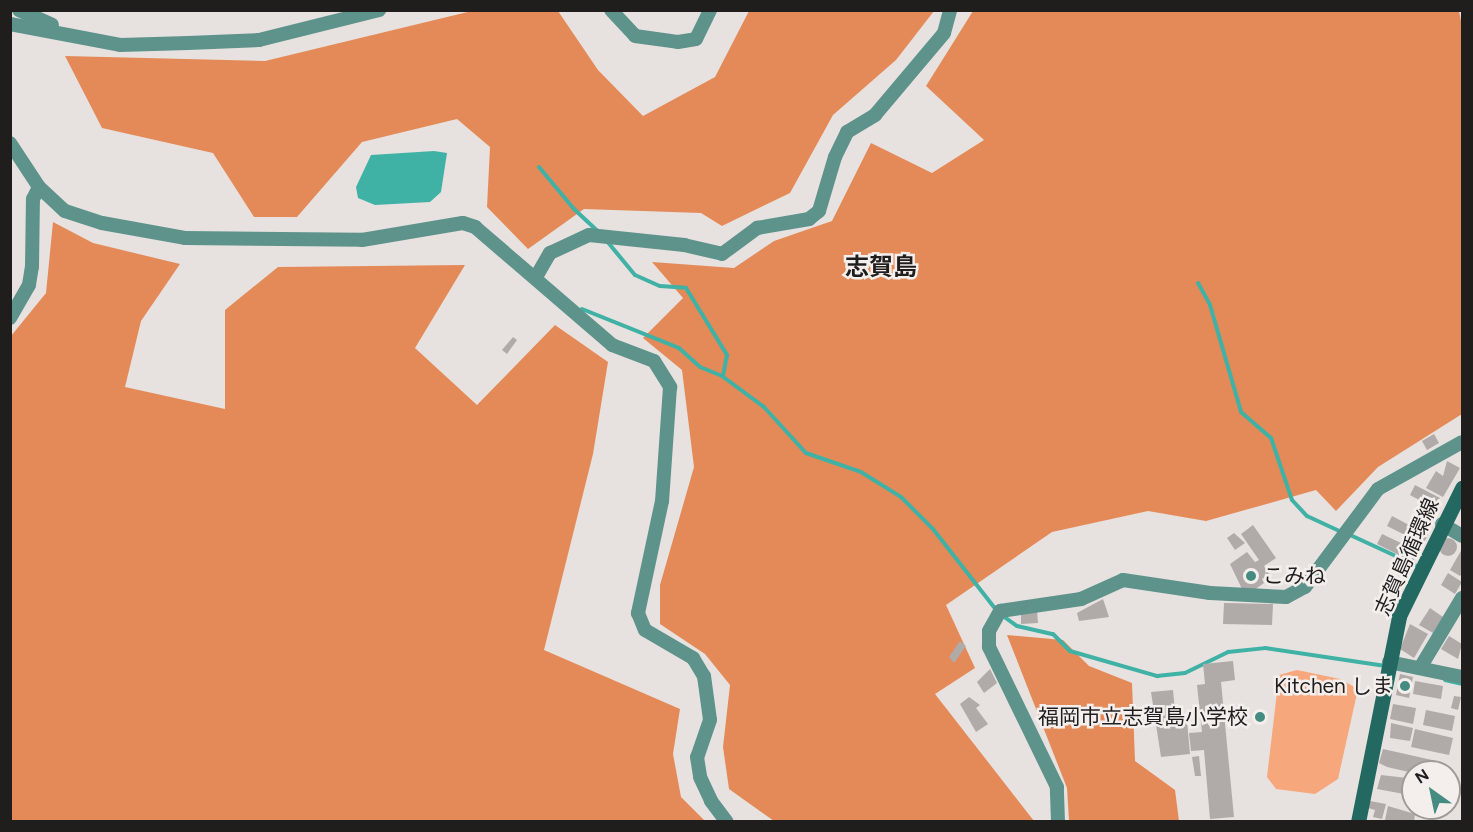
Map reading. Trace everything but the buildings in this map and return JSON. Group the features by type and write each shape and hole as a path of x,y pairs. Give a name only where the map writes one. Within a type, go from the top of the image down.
{"main road":[{"name":"志賀島循環線","path":"1358,822 1399,616 1442,524 1462,488"}],"street":[{"path":"19,10 71,33"},
{"path":"10,24 71,33 120,45 259,40 379,10"},
{"path":"611,10 636,36 678,42 696,39 710,10"},
{"path":"536,277 550,253 589,235 684,245 722,254 757,228 808,219 819,211 835,157 847,132 875,115 944,33 950,10"},
{"path":"10,143 39,187 65,211 89,221 185,238 362,240 463,223 475,227 536,277 612,345 654,361 670,387 662,501 639,593 638,614 645,630 693,658 704,676 710,720 697,757 700,777 711,801 727,822"},
{"path":"10,318 28,285 33,267 33,199 39,187"},
{"path":"1058,822 1057,787 989,647 989,631 1000,611 1081,599 1123,580 1210,593 1286,597 1305,588 1378,489 1462,442"},
{"path":"1442,524 1462,536"},
{"path":"1420,668 1462,598"},
{"path":"1388,668 1420,668 1462,677"}],"shaded area":[{"path":"476,10 558,11 598,70 643,116 715,77 749,11 934,11 896,60 833,115 790,193 722,226 701,213 584,209 528,249 487,207 490,147 457,119 362,142 297,217 254,217 213,153 102,128 65,56 265,61"},
{"path":"973,11 1459,11 1462,26 1462,414 1378,467 1336,511 1316,490 1206,521 1148,511 1052,532 946,605 975,668 935,694 1034,821 774,821 729,789 723,747 730,685 705,654 660,624 660,585 694,467 682,370 643,338 683,298 652,262 734,268 774,241 832,221 871,143 932,173 984,140 926,86"},
{"path":"53,222 93,243 180,264 141,321 125,387 225,409 225,310 278,267 465,265 415,348 477,405 555,325 608,362 593,454 544,650 680,709 673,754 681,797 705,821 11,821 11,336 46,293"},
{"path":"1007,635 1063,640 1089,666 1132,683 1135,761 1175,790 1179,821 1069,821 1067,788"},
{"path":"1297,670 1340,679 1358,689 1338,779 1315,794 1276,789 1267,777 1279,675"}],"water":[{"path":"434,151 447,153 441,192 430,202 375,205 358,198 356,187 371,155"}],"waterway":[{"path":"539,167 574,209 599,232"},
{"path":"606,240 635,275 660,286 686,288 727,355 723,376"},
{"path":"1198,283 1210,305 1241,412 1271,438 1292,500 1307,516 1341,532"},
{"path":"582,309 679,348 700,367 722,376 764,407 806,453 861,472 901,497 933,529 997,611"},
{"path":"1348,534 1415,565"},
{"path":"1003,616 1017,626 1053,634 1070,651 1157,676 1185,673 1228,652 1265,648 1386,666"},
{"path":"1445,680 1462,684"}],"place":[{"name":"こみね","path":"1251,576"},
{"name":"Kitchen しま","path":"1405,686"},
{"name":"福岡市立志賀島小学校","path":"1260,717"}],"district":[{"name":"志賀島","path":"881,267"}]}
